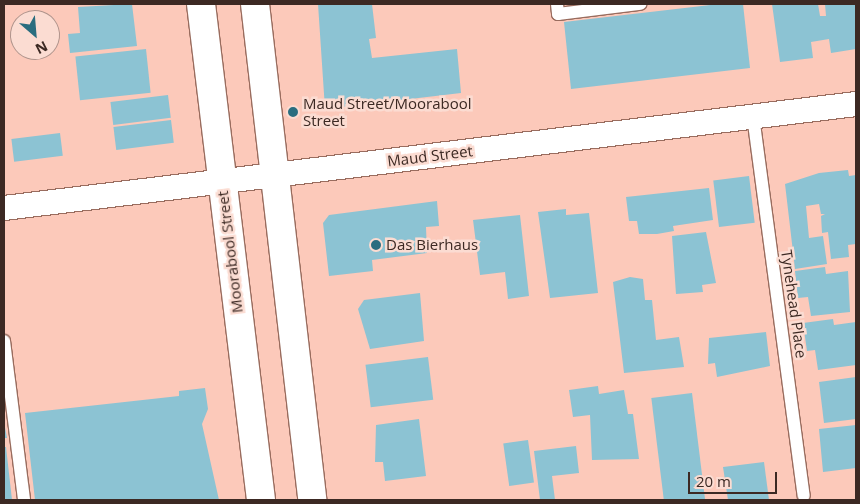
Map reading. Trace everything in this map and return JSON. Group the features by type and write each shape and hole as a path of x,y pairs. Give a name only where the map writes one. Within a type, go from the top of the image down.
{"street":[{"name":"Moorabool Street","path":"201,4 261,500"},
{"path":"255,4 312,500"},
{"name":"Maud Street","path":"4,208 856,104"}],"lane":[{"path":"557,4 558,14 640,4"},
{"name":"Tynehead Place","path":"753,116 804,496"},
{"path":"4,341 24,500"}],"building":[{"path":"132,4 137,46 70,53 68,34 80,33 78,7"},
{"path":"318,4 372,4 376,38 369,39 372,58 457,49 461,93 325,109"},
{"path":"719,4 743,4 750,68 571,89 564,22"},
{"path":"772,4 818,4 820,16 826,16 825,4 856,4 856,49 831,53 829,39 811,42 813,58 780,62"},
{"path":"146,49 151,93 80,100 75,56"},
{"path":"168,95 171,118 113,125 110,102"},
{"path":"171,120 174,143 116,150 113,127"},
{"path":"60,133 63,156 14,162 11,139"},
{"path":"848,170 849,176 856,175 856,244 848,245 849,257 831,259 828,232 822,233 821,216 825,214 821,214 819,204 806,206 809,238 823,236 827,264 795,269 785,184 819,173"},
{"path":"749,176 755,223 719,227 713,180"},
{"path":"709,188 713,220 673,226 674,231 657,234 639,234 637,221 629,221 626,197"},
{"name":"Das Bierhaus","path":"437,201 439,226 426,227 427,253 372,260 373,271 329,276 323,223 329,215"},
{"path":"566,209 566,215 589,213 598,293 550,298 538,212"},
{"path":"520,215 529,296 508,299 505,272 480,275 473,220"},
{"path":"706,232 716,283 702,285 703,292 676,294 672,236"},
{"path":"825,267 826,274 848,271 850,312 811,316 808,297 798,298 795,271"},
{"path":"630,277 643,279 645,300 652,300 656,340 679,337 684,367 624,373 613,282"},
{"path":"420,293 424,341 370,349 358,309 364,300"},
{"path":"833,319 834,325 856,322 856,365 818,370 815,350 807,351 803,323"},
{"path":"766,332 770,366 717,377 715,363 708,364 709,338"},
{"path":"428,357 433,400 371,407 365,365"},
{"path":"856,377 856,419 824,423 819,382"},
{"path":"598,386 599,394 624,390 628,414 633,414 639,459 592,460 590,415 573,417 569,390"},
{"path":"205,388 208,409 202,424 219,500 35,500 25,413 179,396 179,391"},
{"path":"692,393 705,500 664,500 651,398"},
{"path":"419,419 426,476 385,481 383,462 375,462 376,425"},
{"path":"4,422 7,438 4,438"},
{"path":"856,425 856,468 823,472 819,429"},
{"path":"528,440 534,483 509,486 503,443"},
{"path":"576,446 579,473 552,476 555,500 540,500 534,451"},
{"path":"4,447 6,447 12,500 4,500"},
{"path":"764,462 769,500 728,500 723,467"}],"place":[{"name":"Maud Street/Moorabool Street","path":"293,112"},
{"name":"Das Bierhaus","path":"376,245"}]}
